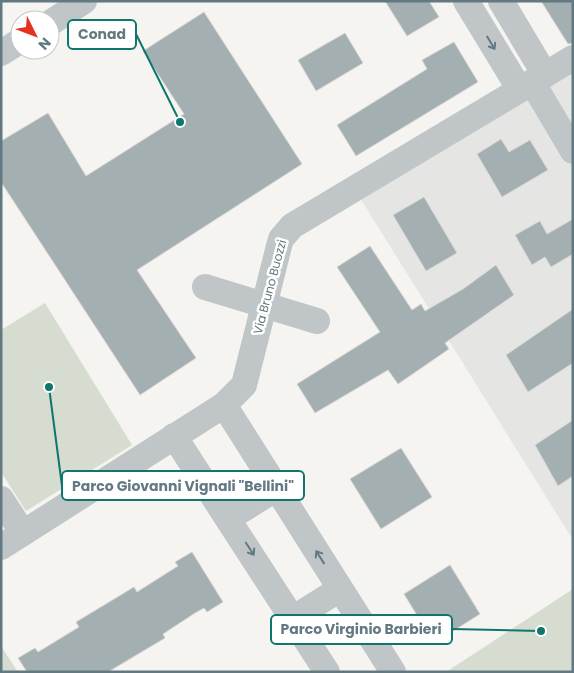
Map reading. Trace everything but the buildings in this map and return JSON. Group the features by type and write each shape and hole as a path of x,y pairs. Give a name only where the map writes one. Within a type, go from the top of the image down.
{"street":[{"path":"60,16 84,1"},
{"path":"466,1 532,82 573,151"},
{"path":"501,1 532,82"},
{"name":"Via Bruno Buozzi","path":"1,547 224,405 244,385 281,239 292,226 573,58"},
{"path":"205,288 318,321"},
{"path":"224,405 393,672"},
{"path":"174,436 294,618 327,672"},
{"path":"229,518 278,488"},
{"path":"1,499 23,533"},
{"path":"294,618 340,589"}],"shaded area":[{"path":"573,70 573,540 360,198"},
{"path":"45,303 132,445 26,511 1,472 1,330"},
{"path":"573,589 573,672 446,672"},
{"path":"1,646 18,672 1,672"}],"place":[{"name":"Conad","path":"180,122"},
{"name":"Parco Giovanni Vignali \"Bellini\"","path":"49,387"},
{"name":"Parco Virginio Barbieri","path":"541,631"}]}
